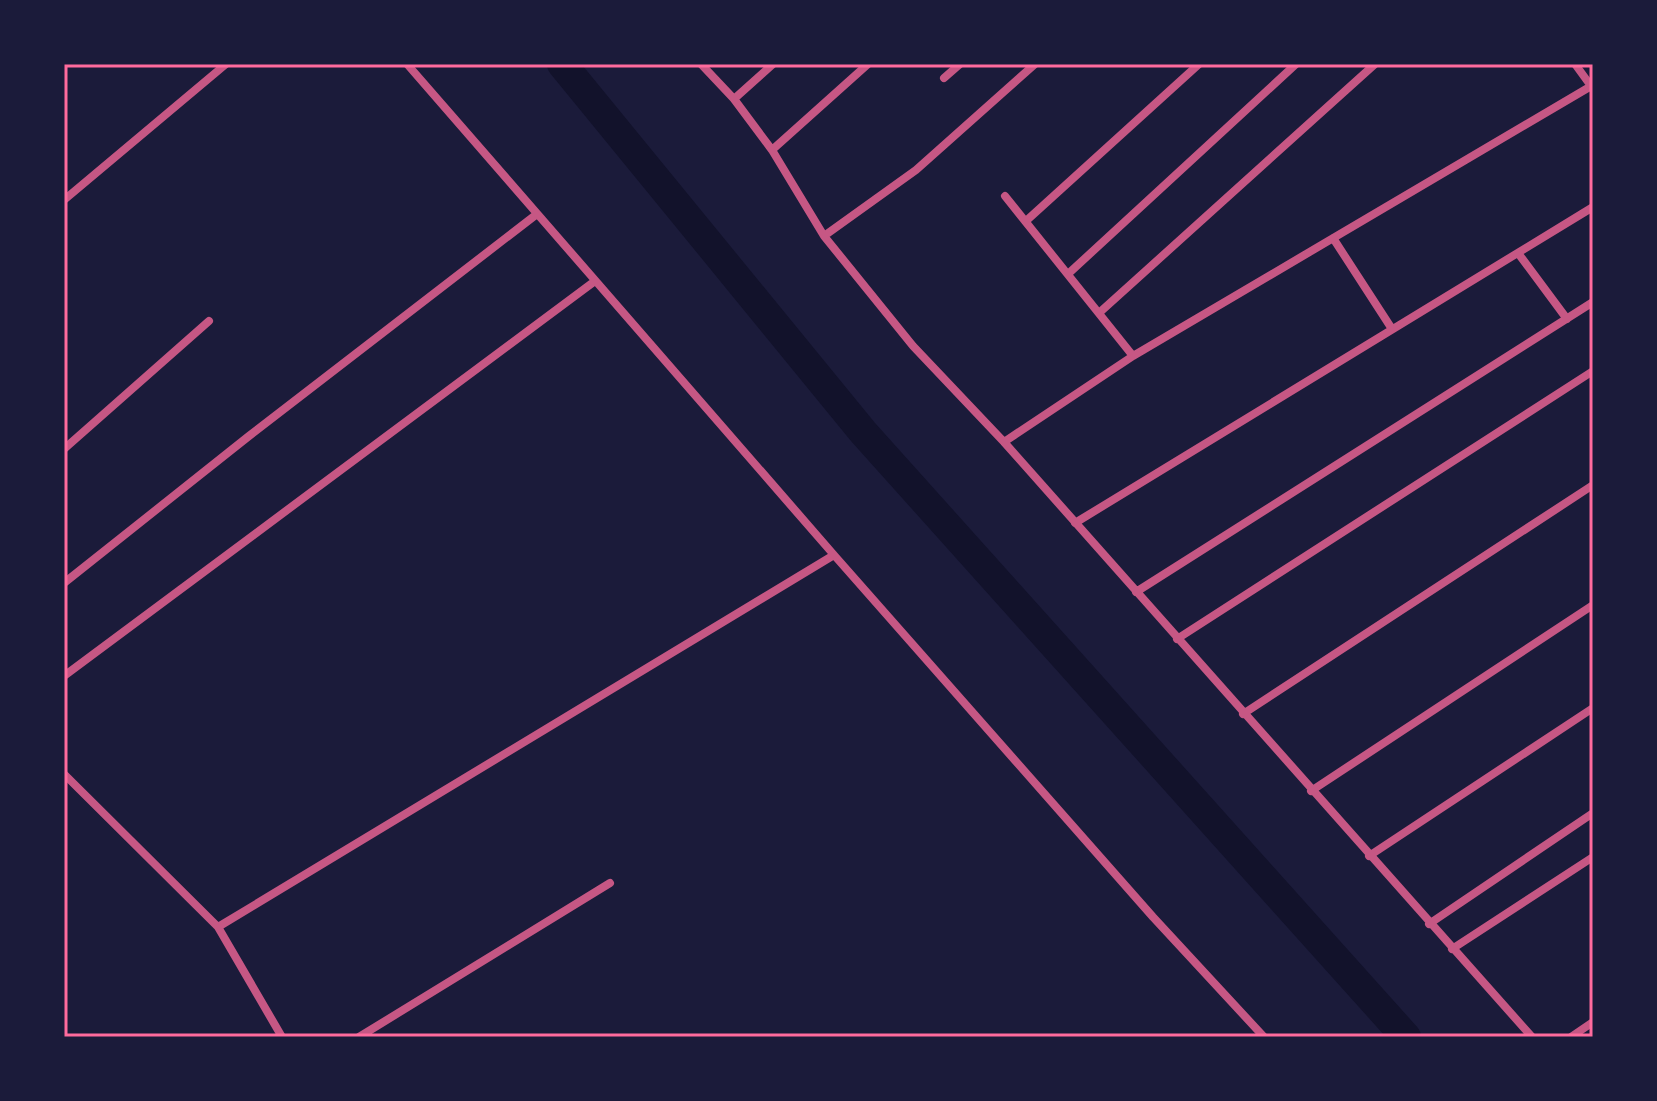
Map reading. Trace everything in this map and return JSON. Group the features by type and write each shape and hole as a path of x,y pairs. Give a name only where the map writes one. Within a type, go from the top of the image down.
{"street":[{"path":"64,200 226,64"},
{"path":"407,64 834,555 1153,917 1264,1037"},
{"path":"701,64 734,99 772,150 824,236 913,346 1004,442 1532,1037"},
{"path":"734,99 773,64"},
{"path":"772,150 868,64"},
{"path":"944,78 960,64"},
{"path":"824,236 916,170 1035,64"},
{"path":"1026,221 1199,64"},
{"path":"1068,274 1296,64"},
{"path":"1099,313 1375,64"},
{"path":"1004,442 1133,356 1592,86 1575,64"},
{"path":"1005,196 1133,356"},
{"path":"1075,523 1593,207"},
{"path":"64,583 537,214"},
{"path":"1333,238 1392,329"},
{"path":"1518,253 1567,319"},
{"path":"64,676 595,281"},
{"path":"1136,592 1593,302"},
{"path":"64,449 209,321"},
{"path":"1177,639 1593,371"},
{"path":"1243,714 1593,485"},
{"path":"218,927 834,555"},
{"path":"1311,791 1593,605"},
{"path":"1369,856 1593,708"},
{"path":"64,774 218,927 282,1037"},
{"path":"1429,924 1593,813"},
{"path":"1452,949 1593,857"},
{"path":"359,1037 610,883"},
{"path":"1571,1037 1593,1022"}],"waterway":[{"path":"562,64 863,432 1406,1037"}]}
